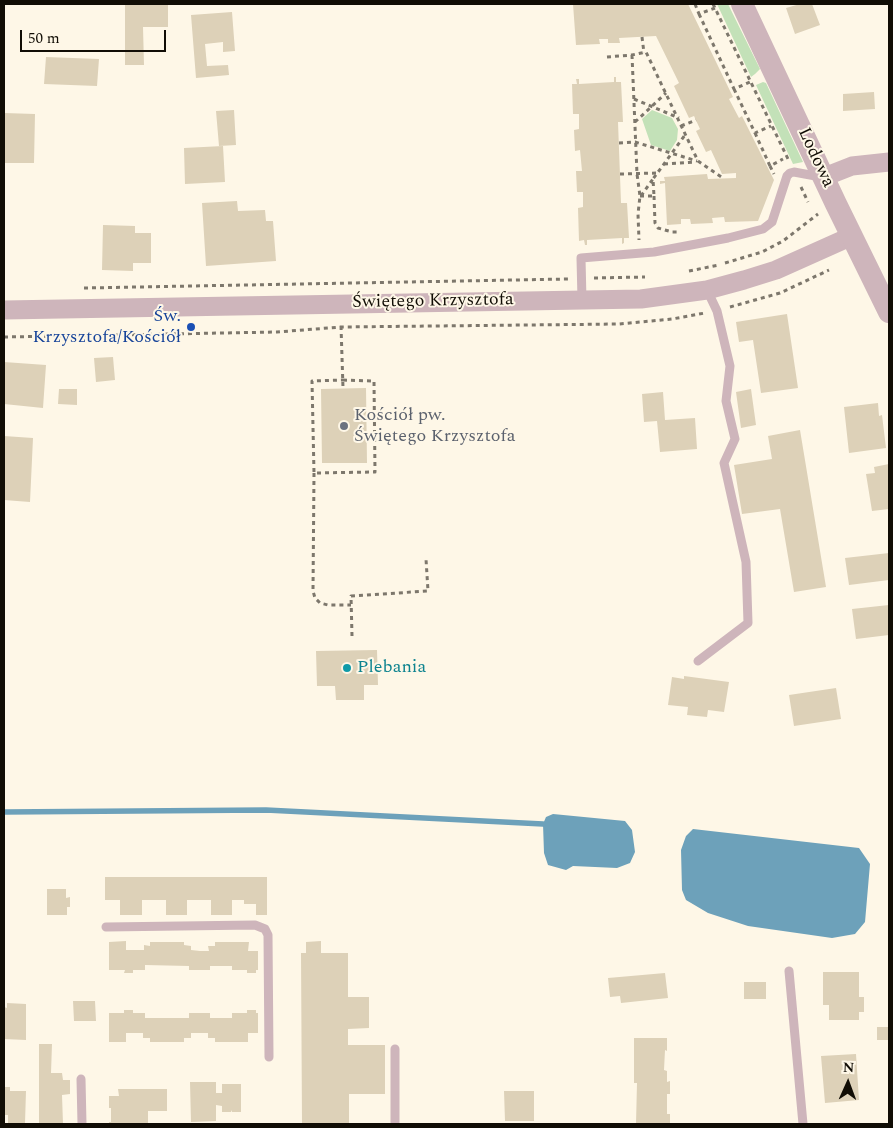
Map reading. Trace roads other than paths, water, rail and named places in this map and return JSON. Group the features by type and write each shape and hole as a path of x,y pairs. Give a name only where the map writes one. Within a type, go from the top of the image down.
{"street":[{"name":"Lodowa","path":"742,4 889,312"},
{"path":"824,177 852,166 889,162"},
{"name":"Świętego Krzysztofa","path":"4,310 641,299 707,290 744,280 776,270 852,236"}],"lane":[{"path":"582,300 581,258 654,252 728,238 763,229 772,222 787,176 794,172 824,177"},
{"path":"698,661 748,623 746,562 724,463 735,439 726,401 730,366 717,311 707,290"},
{"path":"106,927 255,925 265,929 268,935 269,1057"},
{"path":"789,971 803,1124"},
{"path":"395,1124 396,1049"},
{"path":"81,1079 82,1124"}],"water":[{"path":"553,814 625,821 632,830 635,852 630,863 617,868 573,866 566,870 548,865 544,853 543,824 546,817"},
{"path":"693,829 859,848 870,864 865,922 855,934 832,938 748,926 708,913 686,900 682,890 681,850 686,836"}],"waterway":[{"path":"4,812 266,810 543,824"}],"place":[{"name":"Św. Krzysztofa/Kościół","path":"191,327"},
{"name":"Kościół pw. Świętego Krzysztofa","path":"344,426"},
{"name":"Plebania","path":"347,668"}]}
